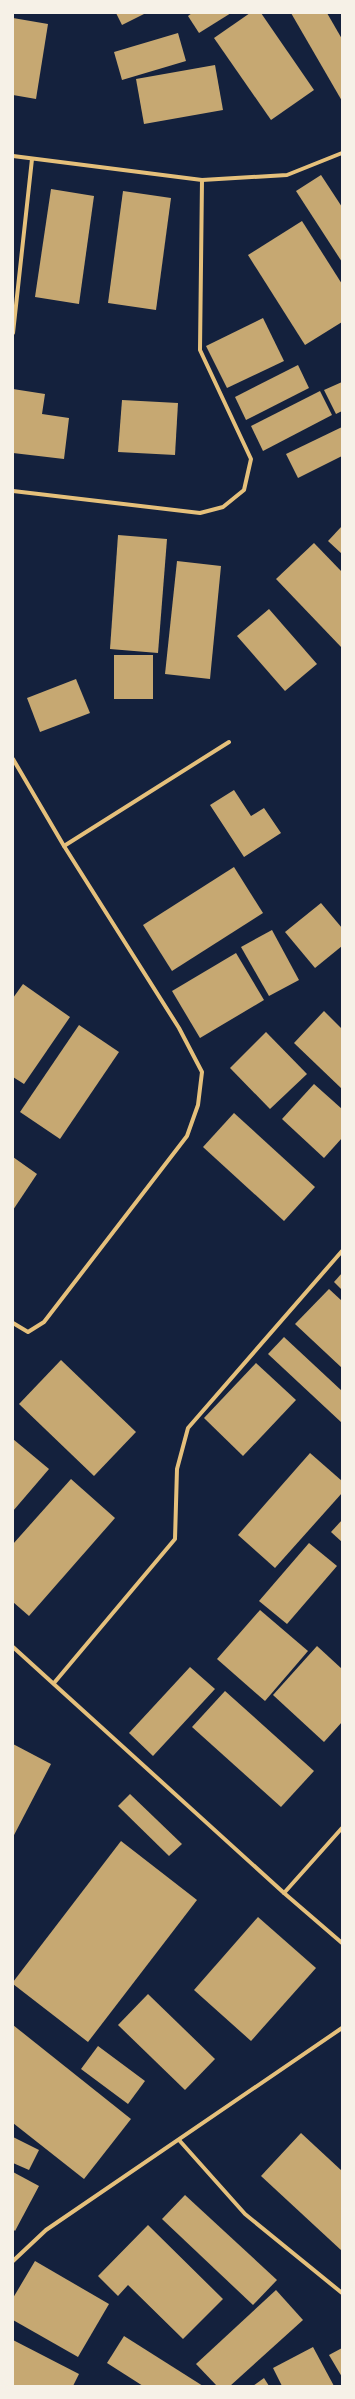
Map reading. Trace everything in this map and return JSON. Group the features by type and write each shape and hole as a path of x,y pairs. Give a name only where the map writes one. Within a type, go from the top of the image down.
{"street":[{"path":"13,156 202,180 286,175 342,153"},
{"path":"13,333 32,159"},
{"path":"13,491 200,513 223,507 244,490 252,459 200,350 202,180"},
{"path":"64,846 229,742"},
{"path":"13,759 64,846 179,1028 202,1072 198,1105 187,1136 44,1322 28,1332 13,1323"},
{"path":"54,1683 176,1539 177,1469 188,1428 342,1251"},
{"path":"13,1647 284,1893 342,1943"},
{"path":"284,1893 342,1828"},
{"path":"13,2261 46,2230 342,2028"},
{"path":"179,2140 245,2214 342,2292"}],"building":[{"path":"116,13 146,13 122,25"},
{"path":"192,13 231,13 199,33 188,16"},
{"path":"250,13 261,13 314,90 271,120 214,38"},
{"path":"291,13 327,13 342,39 342,101"},
{"path":"13,18 48,24 36,99 13,95"},
{"path":"178,33 186,61 122,80 114,52"},
{"path":"215,65 223,110 144,124 136,79"},
{"path":"321,175 342,207 342,262 296,191"},
{"path":"51,189 94,196 79,304 35,297"},
{"path":"123,191 171,198 156,310 108,303"},
{"path":"302,221 342,284 342,322 305,345 248,255"},
{"path":"263,318 284,361 227,388 206,346"},
{"path":"298,365 309,388 246,420 235,397"},
{"path":"342,382 342,411 336,414 324,390"},
{"path":"13,389 45,394 42,414 69,418 64,459 13,453"},
{"path":"320,391 332,415 263,451 251,426"},
{"path":"122,400 178,403 175,455 118,452"},
{"path":"342,427 342,456 298,478 286,454"},
{"path":"342,526 342,554 328,541"},
{"path":"118,535 167,539 158,653 110,649"},
{"path":"314,543 342,572 342,648 276,579"},
{"path":"177,561 221,566 210,679 165,674"},
{"path":"269,609 317,664 285,691 237,636"},
{"path":"114,655 153,655 153,699 114,699"},
{"path":"76,679 90,713 40,732 27,698"},
{"path":"234,790 251,816 264,808 281,833 244,857 210,805"},
{"path":"234,867 263,913 172,971 143,925"},
{"path":"321,903 342,928 342,946 315,968 285,932"},
{"path":"272,930 299,980 269,996 241,947"},
{"path":"236,953 264,1000 200,1038 172,991"},
{"path":"23,984 70,1017 24,1084 13,1077 13,998"},
{"path":"324,1011 342,1029 342,1089 294,1043"},
{"path":"79,1025 119,1052 60,1139 20,1112"},
{"path":"266,1032 307,1074 270,1109 230,1068"},
{"path":"314,1084 342,1109 342,1138 324,1158 282,1119"},
{"path":"234,1113 315,1187 284,1221 203,1147"},
{"path":"13,1157 37,1174 13,1210"},
{"path":"342,1273 342,1290 334,1282"},
{"path":"329,1289 342,1301 342,1368 295,1324"},
{"path":"284,1337 342,1391 342,1423 268,1354"},
{"path":"61,1360 136,1432 94,1476 19,1404"},
{"path":"256,1363 296,1400 243,1456 204,1418"},
{"path":"13,1439 49,1469 13,1511"},
{"path":"310,1453 342,1481 342,1493 275,1568 238,1535"},
{"path":"71,1479 115,1518 29,1616 13,1602 13,1544"},
{"path":"342,1520 342,1542 331,1532"},
{"path":"309,1543 337,1566 287,1624 259,1601"},
{"path":"260,1610 308,1651 265,1701 217,1659"},
{"path":"317,1646 342,1669 342,1722 324,1742 273,1695"},
{"path":"190,1667 215,1689 153,1756 129,1733"},
{"path":"225,1691 314,1771 281,1807 192,1727"},
{"path":"13,1744 51,1764 13,1837"},
{"path":"130,1794 182,1844 169,1856 118,1806"},
{"path":"121,1841 197,1900 88,2042 13,1984 13,1982"},
{"path":"258,1917 316,1968 251,2041 194,1990"},
{"path":"148,1994 215,2059 185,2090 118,2025"},
{"path":"13,2025 131,2119 84,2179 13,2123"},
{"path":"98,2046 145,2081 128,2104 81,2069"},
{"path":"301,2133 342,2171 342,2251 261,2176"},
{"path":"13,2137 39,2150 29,2170 13,2163"},
{"path":"13,2172 39,2186 15,2231 13,2229"},
{"path":"185,2195 277,2280 253,2305 162,2219"},
{"path":"148,2225 223,2299 183,2339 128,2285 118,2296 98,2276"},
{"path":"35,2261 109,2304 78,2357 13,2320 13,2298"},
{"path":"276,2290 303,2320 230,2386 217,2386 196,2364"},
{"path":"124,2336 203,2386 143,2386 107,2363"},
{"path":"13,2340 79,2374 73,2386 13,2386"},
{"path":"313,2347 334,2386 282,2386 273,2368"},
{"path":"342,2348 342,2377 329,2355"},
{"path":"264,2378 269,2386 253,2386"}]}
